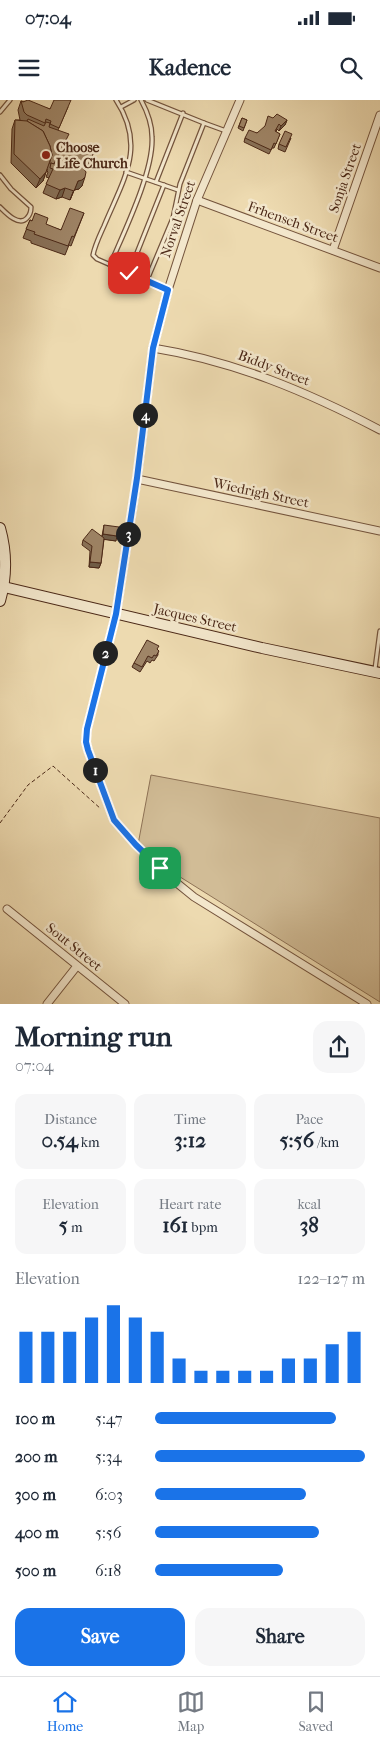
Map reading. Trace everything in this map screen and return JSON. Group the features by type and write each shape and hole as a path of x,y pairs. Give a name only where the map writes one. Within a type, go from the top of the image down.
{"street":[{"name":"Norval Street","path":"114,820 88,750 86,736 116,614 137,478 153,348 168,290 197,200 240,100"},
{"name":"Sonja Street","path":"333,250 380,115"},
{"name":"Frhensch Street","path":"197,200 380,268"},
{"name":"Biddy Street","path":"153,348 187,353 248,371 320,400 380,430"},
{"name":"Wiedrigh Street","path":"137,478 380,531"},
{"path":"0,528 5,546 6,565 0,601"},
{"name":"Jacques Street","path":"4,586 262,648 377,672"},
{"path":"114,820 160,868 194,896 367,1004"},
{"name":"Sout Street","path":"7,909 125,1004"},
{"path":"46,1004 77,966"}],"lane":[{"path":"0,112 10,100"},
{"path":"116,100 131,130 132,147 126,172 94,255 97,259 168,290"},
{"path":"121,107 134,100"},
{"path":"110,265 145,178 151,155 152,137 150,121 141,100"},
{"path":"147,100 226,131"},
{"path":"156,182 183,114"},
{"path":"147,280 173,218 178,190 204,123"},
{"path":"126,172 178,190"},
{"path":"0,175 31,209 26,221 23,222 13,218 0,207"},
{"path":"129,273 164,185"},
{"path":"377,672 380,631"}],"path":[{"path":"0,823 28,784 53,766 114,820"}],"shaded area":[{"path":"151,775 380,818 380,1002 137,850"}],"building":[{"path":"28,100 50,109 54,100 71,100 59,128 50,124 51,121 46,119 45,123 27,115 24,112 21,101"},
{"path":"277,114 287,120 281,126 279,124 275,131 280,134 271,150 245,138 249,130 257,133 265,126 268,116 273,118"},
{"path":"242,118 247,120 244,128 239,126"},
{"path":"28,119 44,126 46,122 50,123 49,127 69,134 54,164 50,164 52,155 43,131 27,121"},
{"name":"Choose Life Church","path":"15,120 27,121 43,131 50,146 52,155 46,172 40,179 14,154"},
{"path":"285,131 292,134 286,147 279,144"},
{"path":"66,142 93,154 90,160 86,159 83,168 86,172 85,177 78,181 74,191 65,188 60,190 46,184 53,169 50,168 51,163 54,164"},
{"path":"70,208 84,213 68,246 34,234 35,232 26,229 35,213 48,218 46,224 61,230"},
{"path":"104,525 119,527 117,536 103,534"},
{"path":"92,529 104,538 101,563 90,562 92,546 83,540"},
{"path":"147,640 159,646 157,649 159,651 152,658 148,656 142,667 134,663"}],"place":[{"name":"Choose Life Church","path":"46,155"}],"route":[{"path":"129,273 168,290 153,348 137,478 116,614 87,729 86,742 90,758 114,820 160,868"}]}
